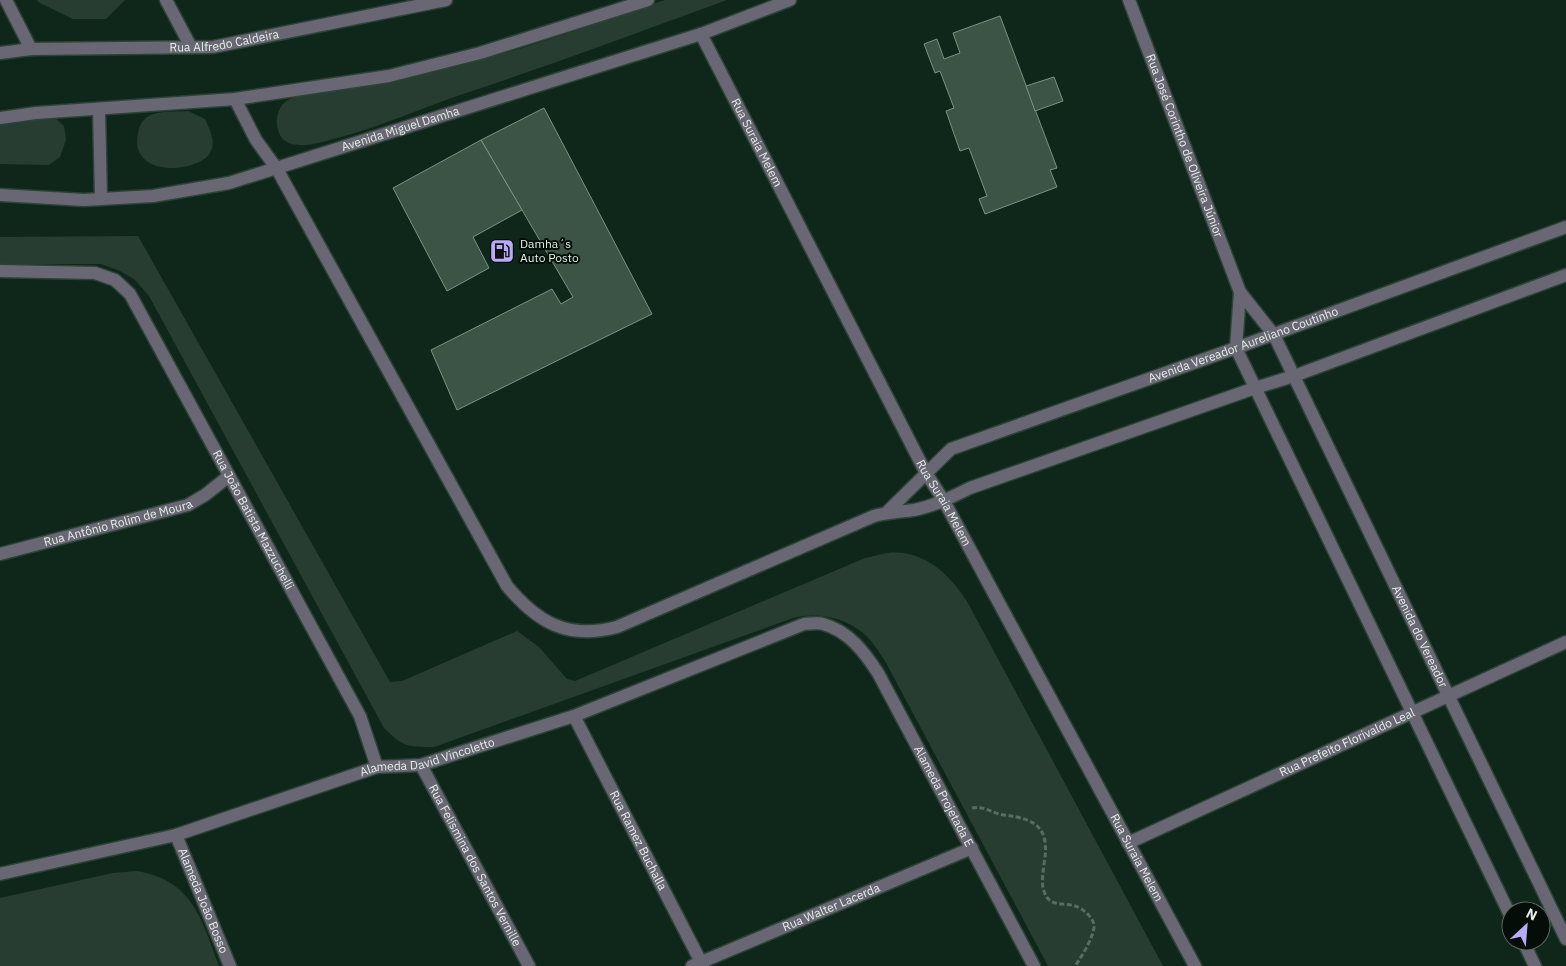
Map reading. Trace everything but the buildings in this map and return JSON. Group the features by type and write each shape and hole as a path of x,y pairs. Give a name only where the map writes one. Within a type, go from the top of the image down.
{"street":[{"path":"6,0 31,49"},
{"path":"166,0 191,47"},
{"name":"Rua Alfredo Caldeira","path":"0,53 31,49 213,47 446,0"},
{"path":"0,118 36,113 235,99 389,76 480,53 648,0"},
{"name":"Avenida Miguel Damha","path":"0,195 84,200 153,196 229,184 701,34 790,0"},
{"name":"Rua José Corintho de Oliveira Júnior","path":"1130,0 1240,292 1274,335"},
{"name":"Rua Suraia Melem","path":"701,34 926,473 944,502 1195,966"},
{"path":"235,99 256,140 277,168 507,586 519,601 536,616 572,632 590,632 617,627 887,512 914,510 944,502 970,488 1294,376 1566,275"},
{"path":"99,110 101,199"},
{"name":"Avenida Vereador Aureliano Coutinho","path":"887,512 951,449 1274,335 1566,227"},
{"name":"Rua João Batista Mazzuchelli","path":"0,271 95,273 115,280 130,294 360,716 377,768"},
{"name":"Rua José Corintho de Oliveira Júnior","path":"1236,348 1240,292"},
{"name":"Avenida do Vereador","path":"1274,335 1566,939"},
{"path":"1236,348 1503,901"},
{"name":"Rua Antônio Rolim de Moura","path":"0,554 188,505 205,495 229,476"},
{"name":"Alameda David Vincoletto","path":"0,874 176,836 377,768 421,765 574,716 804,624 823,623 844,634"},
{"name":"Alameda Projetada E","path":"844,634 863,650 878,673 1034,966"},
{"name":"Rua Prefeito Florivaldo Leal","path":"1128,843 1566,642"},
{"name":"Rua Ramez Buchalla","path":"574,716 699,965"},
{"name":"Rua Felismina dos Santos Vernille","path":"421,765 529,966"},
{"name":"Alameda João Bosso","path":"176,836 230,966"},
{"name":"Rua Walter Lacerda","path":"699,965 972,848"},
{"path":"1528,951 1535,966"}],"path":[{"path":"954,816 974,807 981,807 1003,815 1026,819 1036,824 1044,836 1045,851 1042,875 1043,890 1046,896 1057,905 1080,908 1091,918 1094,925 1089,942 1075,966"}],"green space":[{"path":"37,0 125,0 106,19 73,19"},
{"path":"665,0 727,0 356,133 303,145 285,141 280,135 277,124 278,113 284,103 290,99 313,93 422,74 503,54"},
{"path":"188,111 205,119 210,131 213,143 211,151 205,158 194,164 167,168 154,165 144,159 138,148 138,133 145,119 157,113"},
{"path":"55,118 64,126 66,140 60,157 49,165 0,164 0,121"},
{"path":"138,236 390,682 402,681 517,631 539,647 567,679 575,681 865,558 888,553 913,555 925,560 945,575 969,605 1163,966 1048,966 885,661 866,636 847,623 830,617 802,616 793,618 434,747 406,745 396,739 384,728 149,296 134,279 101,264 0,264 0,237"},
{"path":"137,871 156,876 171,883 183,893 200,917 219,966 0,966 0,898 113,873"}],"place":[{"name":"Damha´s Auto Posto","path":"502,251"}]}
